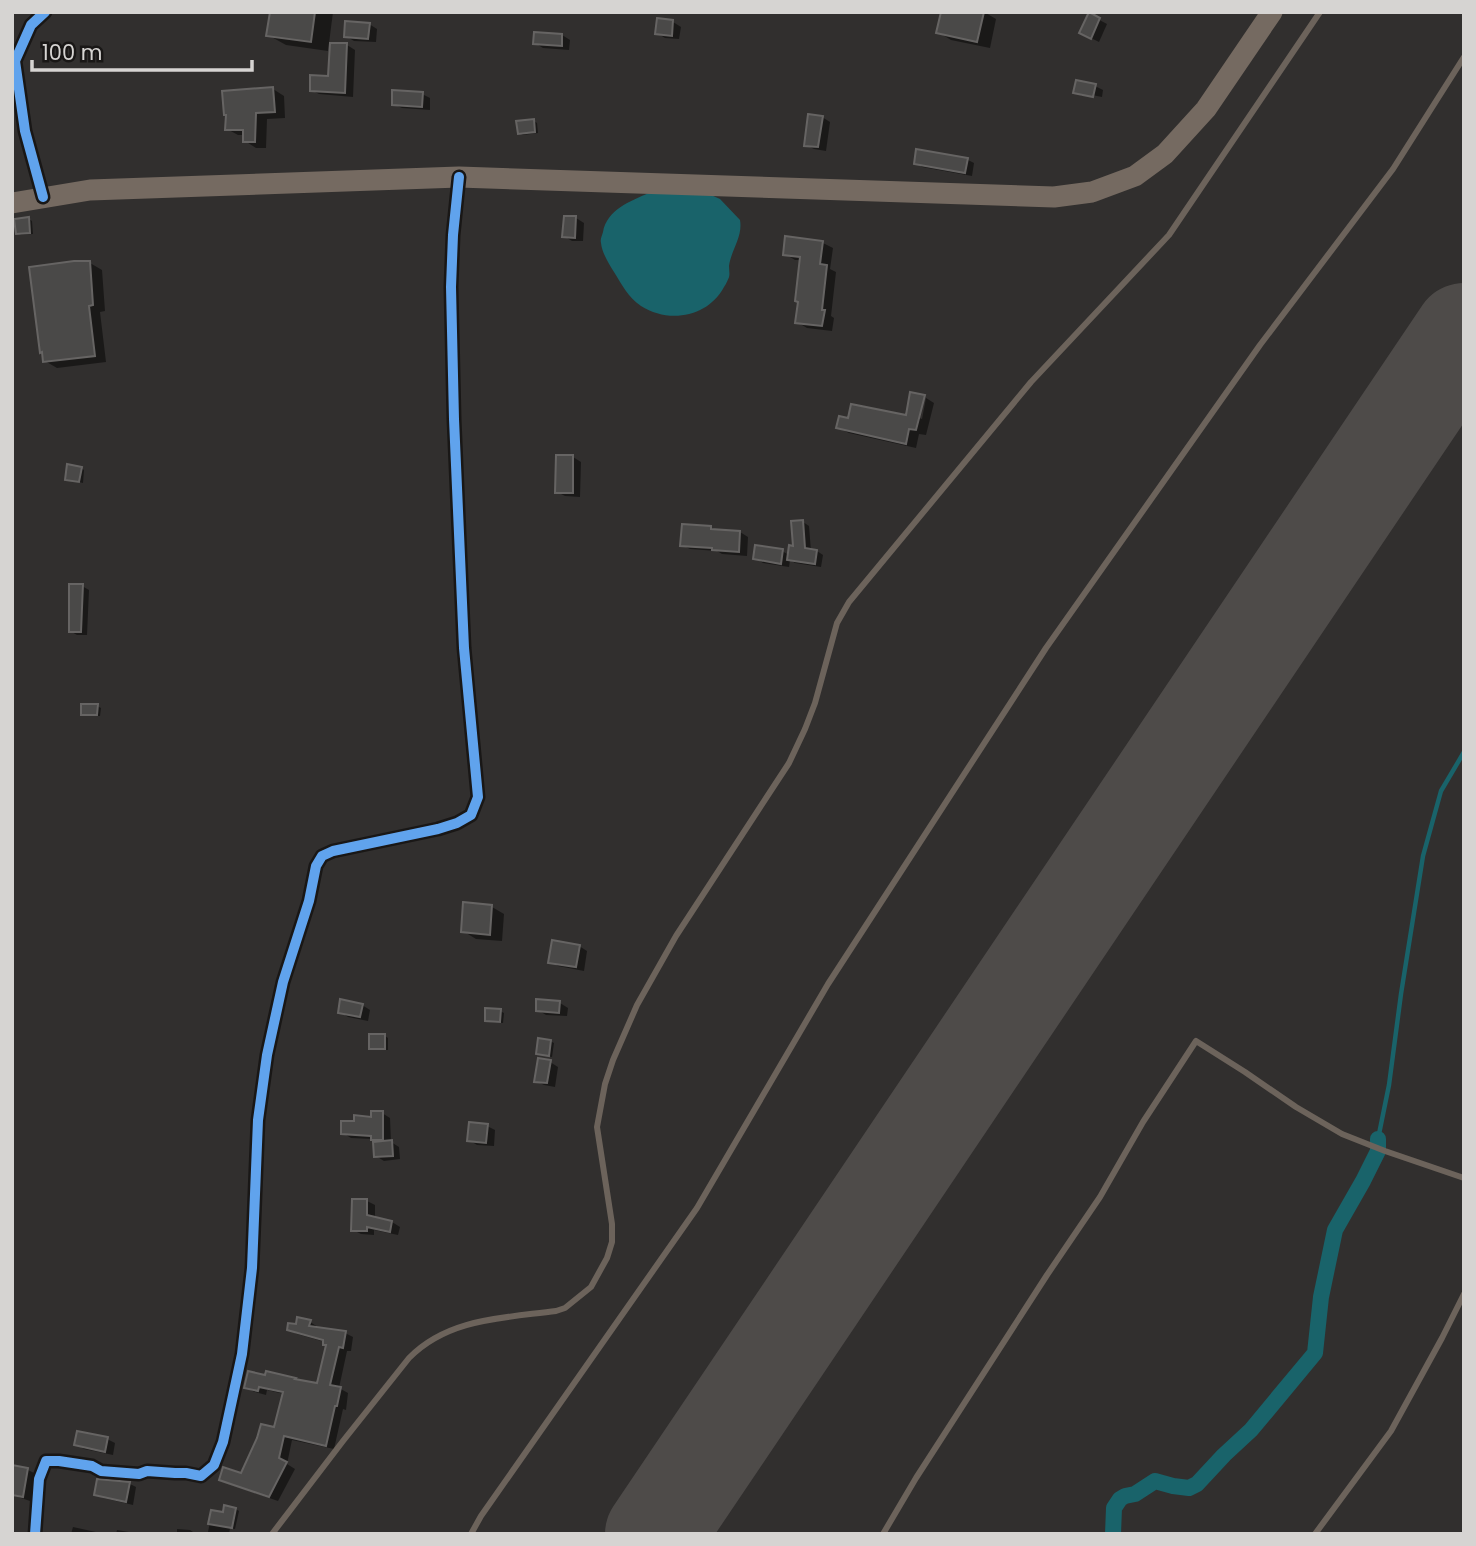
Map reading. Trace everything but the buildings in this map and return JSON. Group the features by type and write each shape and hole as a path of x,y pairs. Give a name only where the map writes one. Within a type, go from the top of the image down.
{"highway":[{"path":"12,202 90,190 459,177 1054,197 1092,192 1135,176 1165,154 1206,109 1272,12"}],"street":[{"path":"43,197 25,131 15,61 31,25 46,12"},
{"path":"36,1534 38,1479 46,1461 92,1466 101,1471 139,1474 147,1471 201,1476 214,1465 223,1442 243,1342 252,1268 258,1120 267,1055 282,982 309,901 316,866 322,856 333,850 457,823 471,815 478,797 464,648 454,419 451,287 459,177"}],"lane":[{"path":"272,1534 420,1346 436,1336 467,1324 565,1308 591,1287 607,1258 612,1242 612,1224 597,1127 605,1084 613,1060 637,1005 676,936 789,762 815,703 837,623 849,602 1031,383 1169,235 1320,12"},
{"path":"471,1534 697,1208 828,984 1046,648 1260,345 1393,169 1464,57"},
{"path":"883,1534 981,1376 1100,1197 1143,1122 1196,1041 1342,1134 1464,1178"},
{"path":"1315,1534 1391,1431 1464,1294"}],"water":[{"path":"649,193 711,195 720,199 740,220 740,232 730,260 728,280 717,297 698,311 675,316 652,312 641,306 632,299 604,254 601,239 609,218 620,207"}],"waterway":[{"path":"1378,1139 1389,1085 1423,856 1441,791 1464,752"},
{"path":"1113,1534 1114,1508 1120,1499 1135,1494 1155,1481 1189,1488 1197,1484 1251,1430 1315,1353 1321,1297 1335,1230 1378,1151 1378,1139"}],"runway":[{"path":"655,1534 1464,333"}],"cycle path":[{"path":"43,197 25,131 15,61 31,25 45,12"},
{"path":"35,1534 39,1479 46,1461 92,1466 101,1471 139,1474 147,1471 201,1476 214,1465 223,1442 242,1354 252,1268 258,1120 267,1055 283,982 309,901 316,866 322,856 333,851 457,823 471,815 478,797 464,648 454,419 451,287 459,177"}]}
